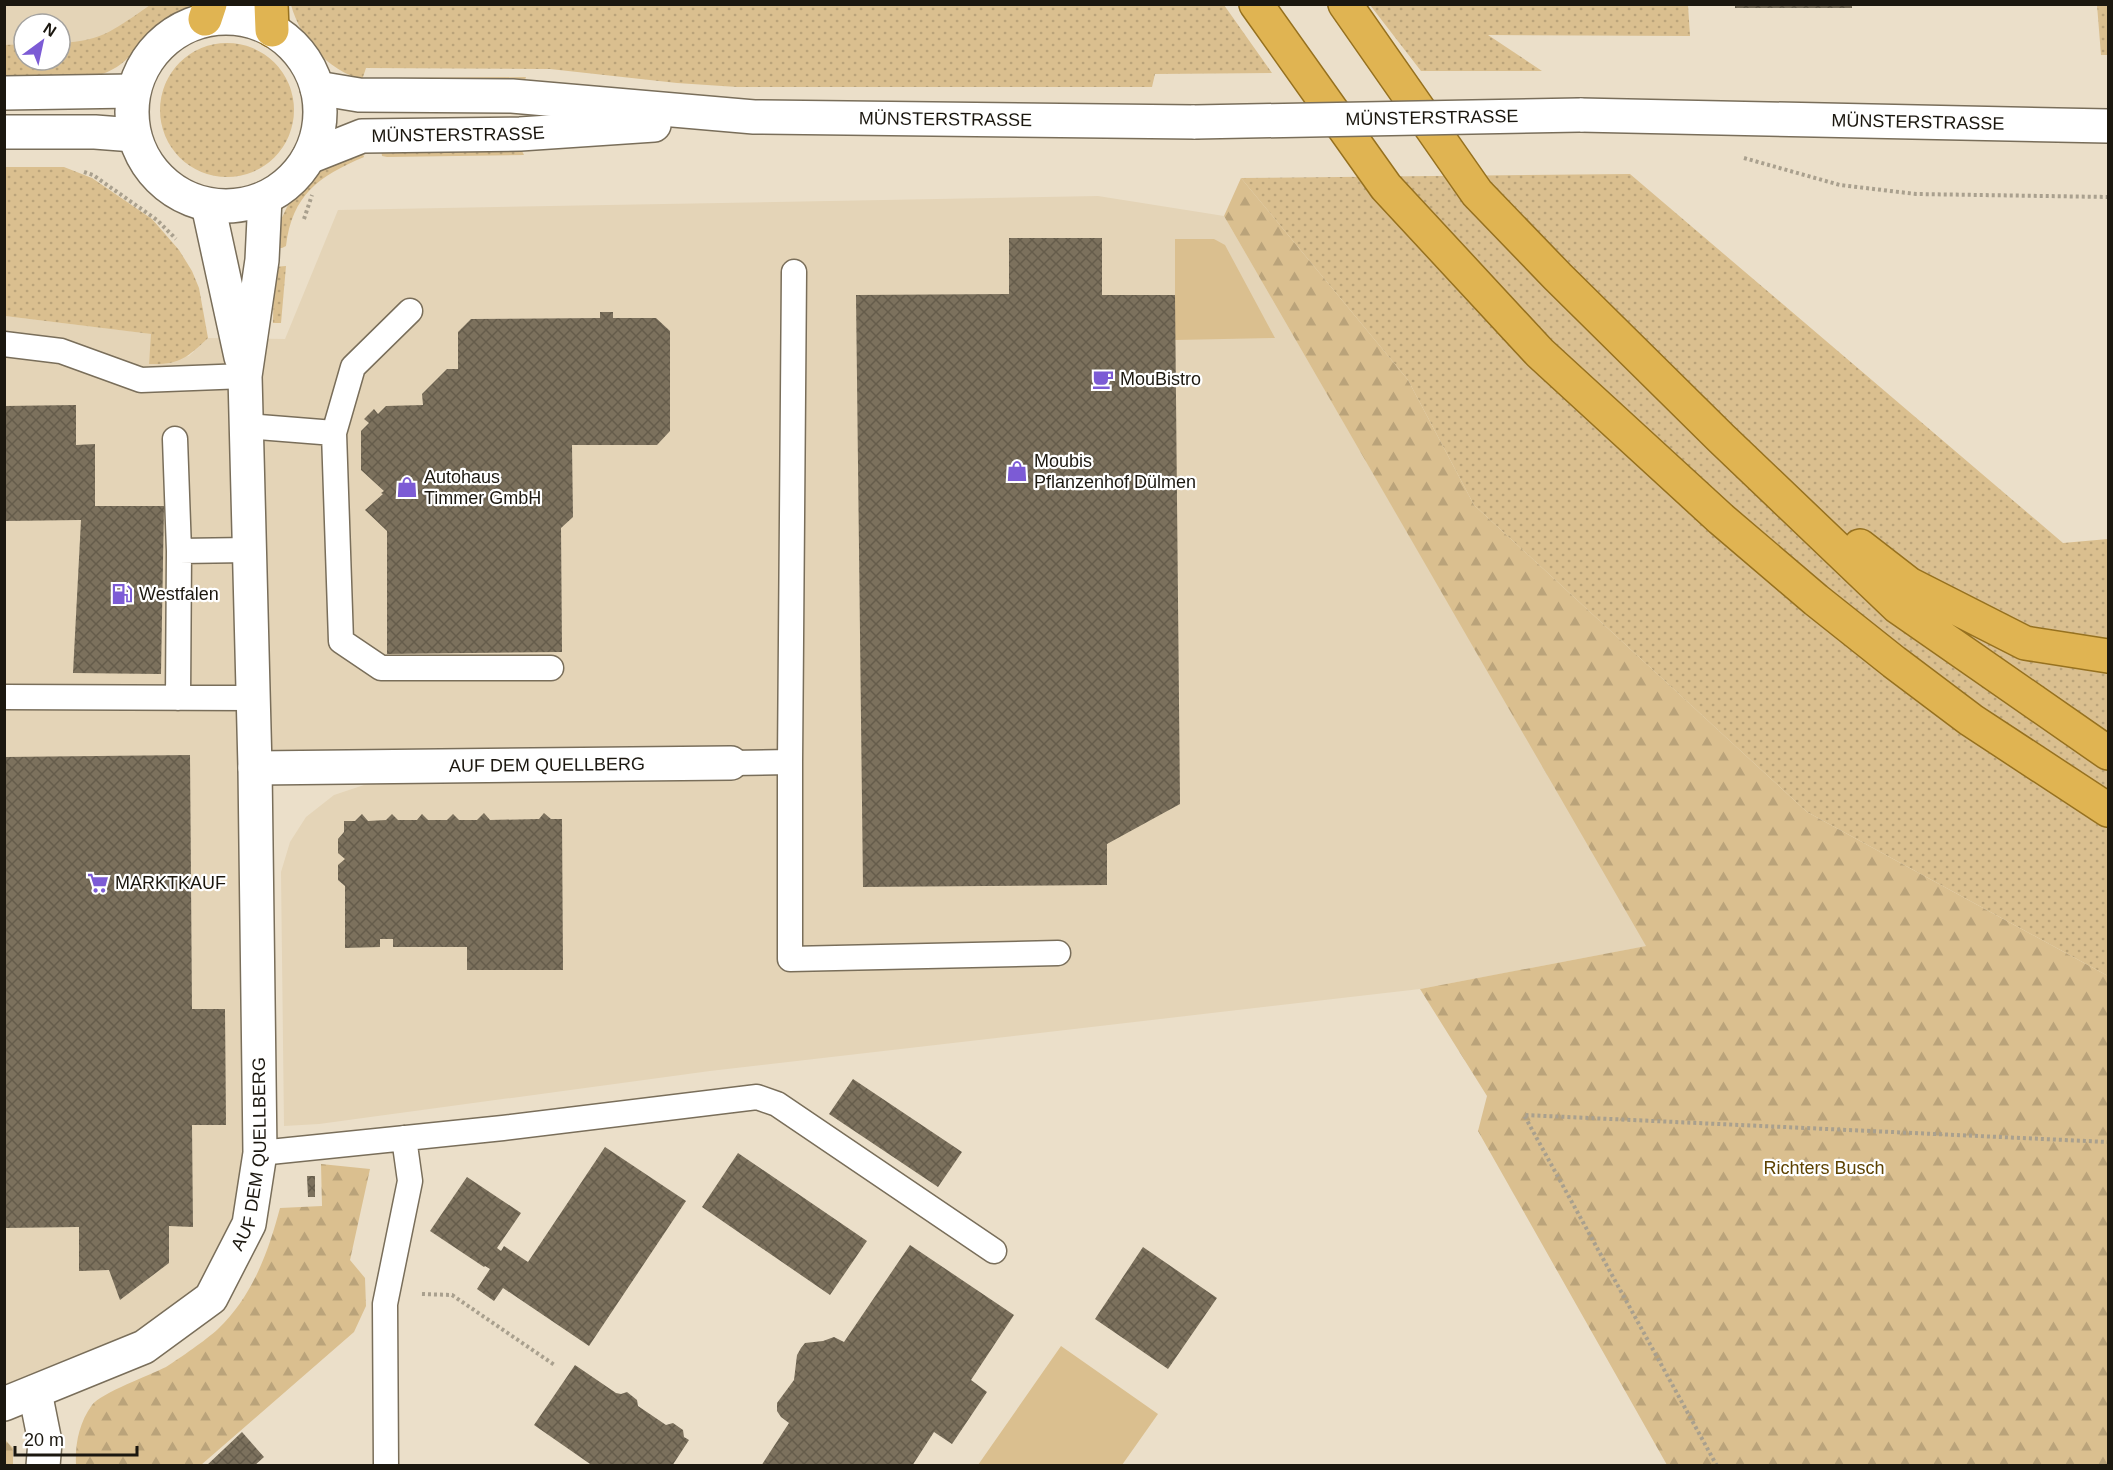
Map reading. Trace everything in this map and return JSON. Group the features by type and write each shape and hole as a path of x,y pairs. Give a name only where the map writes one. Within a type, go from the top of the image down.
{"highway":[{"path":"1256,4 1386,187 1539,353 1721,519 1816,600 1971,720 2109,810"},
{"path":"1344,4 1477,193 1558,277 1721,438 1898,607 2109,753"},
{"path":"1721,438 1909,584 2025,643 2109,656"}],"main road":[{"path":"208,12 250,21 272,17 307,64 317,88 320,111 317,135 309,157 290,181 265,198 237,206 208,205 182,196 161,181 144,160 134,135 131,113 133,91 143,66 159,45 208,12"},
{"name":"MÜNSTERSTRASSE","path":"317,88 359,95 512,96 754,117 1195,122 1580,115 2109,126"},
{"path":"4,93 133,91"},
{"name":"MÜNSTERSTRASSE","path":"309,157 362,135 520,134 754,117"},
{"path":"4,132 95,132 134,135"},
{"name":"AUF DEM QUELLBERG","path":"4,1404 144,1347 211,1298 249,1224 260,1153 255,768 245,376 262,260 265,198"},
{"name":"AUF DEM QUELLBERG","path":"208,205 245,376"},
{"name":"AUF DEM QUELLBERG","path":"255,768 731,763"},
{"path":"35,1392 45,1442 43,1466"}],"lane":[{"path":"794,272 790,959 1058,953"},
{"path":"410,311 353,367 334,433 341,642 381,668 551,668"},
{"path":"4,344 61,351 141,380 245,376"},
{"path":"246,426 334,433"},
{"path":"175,439 179,551 178,698"},
{"path":"179,551 249,550"},
{"path":"4,697 252,698"},
{"path":"731,763 790,762"},
{"path":"260,1153 503,1128 757,1097 777,1104 994,1251"},
{"path":"386,1466 386,1305 410,1181 404,1138"}],"path":[{"path":"1739,157 1840,185 1916,194 2109,197"},
{"path":"82,171 93,175 158,220 194,258 220,260"},
{"path":"301,226 312,196 320,189"},
{"path":"1716,1466 1524,1115 2109,1142"},
{"path":"388,1293 452,1295 556,1366"}],"shaded area":[{"path":"4,5 150,5 105,36 81,42 72,42 72,12 12,12 12,45 5,45"},
{"path":"1098,196 1224,216 1647,946 1420,989 710,1071 319,1124 284,1126 281,872 290,842 306,817 334,795 367,784 710,781 712,763 255,768 260,1153 211,1298 5,1404 5,316 152,334 149,364 189,356 208,338 285,339 338,210"}],"green space":[{"path":"150,5 190,5 153,32 121,64 109,71 96,76 65,81 5,82 4,45 12,45 12,72 72,72 72,42 99,36 118,27"},
{"path":"291,5 1224,5 1272,73 1155,74 1152,87 737,87 550,69 366,68 362,80 338,69 317,52 301,30"},
{"path":"1370,5 1688,5 1690,36 1488,35 1542,71 1421,71"},
{"path":"2097,5 2108,5 2108,55 2101,55"},
{"path":"227,43 252,48 274,63 289,85 294,110 289,135 274,157 252,172 227,177 202,172 180,157 165,135 160,110 165,85 180,63 202,48"},
{"path":"526,77 524,83 382,81 386,78"},
{"path":"520,147 524,155 387,157 382,156 381,148"},
{"path":"362,151 364,157 321,180 301,200 289,228 286,246 276,248 279,224 298,191 329,164"},
{"path":"5,167 64,167 92,178 152,219 179,250 192,271 199,288 208,338 182,359 168,363 149,364 151,334 5,316"},
{"path":"1630,174 2063,543 2108,539 2108,976 1807,812 1474,505 1408,380 1241,178"},
{"name":"Richters Busch","path":"1241,178 1408,380 1474,505 1807,812 2108,976 2108,1465 1667,1465 1478,1131 1487,1096 1420,989 1646,946 1224,216"},
{"path":"1175,239 1214,239 1225,245 1275,338 1175,340"},
{"path":"286,266 281,323 273,323 274,267"},
{"path":"321,1164 370,1169 350,1260 365,1278 366,1306 354,1332 201,1465 76,1465 79,1434 92,1405 115,1390 166,1367 218,1329 241,1302 258,1273 280,1208 322,1206"},
{"path":"1061,1346 1158,1414 1122,1465 978,1465"},
{"path":"5,1440 13,1448 13,1465 5,1465"}],"building":[{"path":"1735,4 1852,4 1852,8 1735,8"},
{"name":"Moubis Pflanzenhof Dülmen","path":"1009,238 1102,238 1102,295 1175,295 1180,804 1107,844 1107,885 863,887 856,295 1009,294"},
{"path":"600,312 613,312 613,318 656,318 670,331 670,431 657,445 572,445 573,517 561,528 562,652 387,654 387,531 365,510 384,491 361,470 361,431 369,423 364,419 374,409 378,414 386,406 423,405 422,394 447,369 458,369 458,332 471,319 600,318"},
{"path":"76,405 76,445 95,444 95,506 164,506 161,674 73,673 81,520 4,521 4,406"},
{"name":"MARKTKAUF","path":"190,755 192,1009 225,1009 226,1125 192,1125 193,1227 169,1226 169,1263 120,1300 109,1270 79,1271 79,1227 4,1228 4,757"},
{"path":"484,813 490,820 539,819 544,813 551,819 562,819 563,970 467,970 467,947 393,947 393,939 380,939 380,947 345,948 345,886 338,880 338,865 345,859 338,853 338,839 344,832 344,821 355,821 362,814 368,821 386,820 392,814 398,820 417,820 422,814 428,820 447,820 453,814 459,820 477,820"},
{"path":"853,1079 962,1152 938,1187 829,1114"},
{"path":"605,1147 686,1201 589,1346 503,1288 494,1301 477,1289 490,1269 430,1231 467,1177 521,1213 497,1248 501,1251 504,1246 528,1262"},
{"path":"738,1153 867,1241 830,1295 702,1207"},
{"path":"307,1176 315,1176 315,1197 308,1197"},
{"path":"910,1245 1014,1315 971,1380 987,1392 952,1444 934,1432 912,1466 761,1466 789,1423 777,1411 777,1403 794,1380 797,1355 801,1348 805,1343 834,1337 844,1342"},
{"path":"1143,1247 1217,1298 1168,1369 1095,1319"},
{"path":"575,1365 616,1393 627,1392 637,1400 638,1406 666,1425 673,1423 683,1430 684,1437 689,1440 672,1466 593,1466 534,1425"},
{"path":"242,1432 264,1457 254,1466 206,1466"}],"place":[{"name":"MouBistro","path":"1103,379"},
{"name":"Moubis Pflanzenhof Dülmen","path":"1017,471"},
{"name":"Autohaus Timmer GmbH","path":"407,487"},
{"name":"Westfalen","path":"122,594"},
{"name":"MARKTKAUF","path":"98,883"}]}
